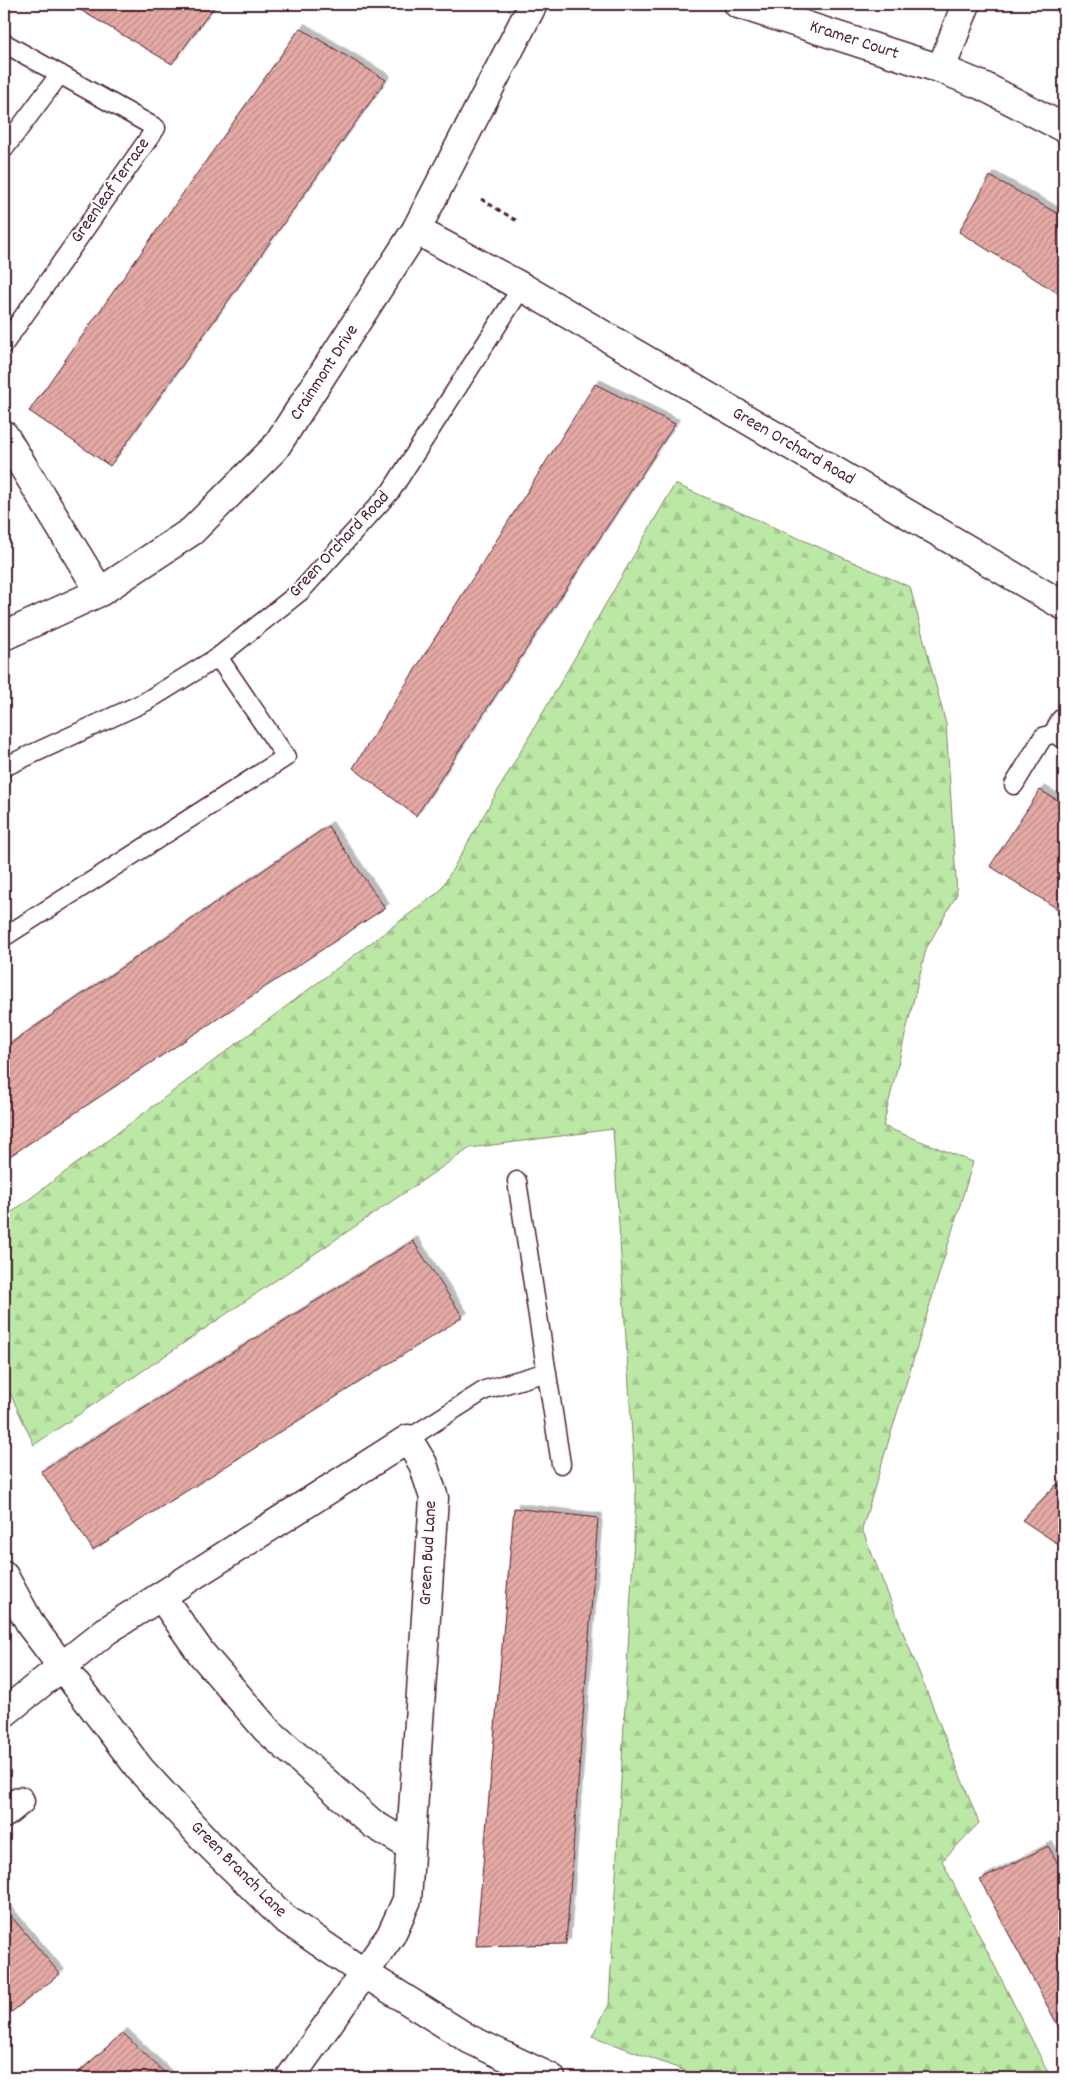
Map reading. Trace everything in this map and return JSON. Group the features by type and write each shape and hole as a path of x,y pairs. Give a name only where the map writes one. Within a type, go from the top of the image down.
{"street":[{"name":"Crainmont Drive","path":"4,636 100,592 192,531 275,448 416,230 533,4"},
{"name":"Kramer Court","path":"738,4 941,69 983,86 1064,128"},
{"path":"941,69 966,4"},
{"name":"Green Orchard Road","path":"416,230 522,287 1064,606"},
{"path":"4,435 100,592"},
{"path":"4,1713 106,1631 408,1439"},
{"name":"Green Bud Lane","path":"300,2075 364,1973 391,1935 407,1900 434,1498 423,1464 408,1439"},
{"name":"Green Branch Lane","path":"4,1576 32,1627 140,1770 209,1844 284,1918 364,1973 469,2039 551,2078"},
{"path":"161,1596 201,1653 266,1729 374,1824 410,1846"}],"lane":[{"name":"Greenleaf Terrace","path":"4,43 156,128 4,344"},
{"path":"4,149 60,74"},
{"name":"Green Orchard Road","path":"4,767 145,702 218,657 301,591 391,491 522,287"},
{"path":"4,937 286,757 218,657"},
{"path":"1014,785 1043,738 1063,730"},
{"path":"517,1181 561,1464"},
{"path":"408,1439 485,1390 547,1372"}],"path":[{"path":"481,199 517,221"}],"green space":[{"path":"675,484 910,587 946,724 957,894 926,949 883,1126 973,1162 862,1529 979,1823 942,1861 1051,2078 704,2078 592,2036 609,2005 636,1499 613,1129 470,1148 34,1445 4,1380 4,1218 440,891"}],"building":[{"path":"70,4 216,4 172,64"},
{"path":"1064,7 1064,26 1056,15"},
{"path":"300,28 386,80 110,466 29,411"},
{"path":"990,176 1064,217 1064,297 959,232"},
{"path":"595,384 675,424 416,816 353,768"},
{"path":"1040,790 1064,804 1064,913 990,866"},
{"path":"328,826 385,908 4,1160 4,1048"},
{"path":"413,1241 463,1317 93,1550 41,1471"},
{"path":"1057,1484 1064,1489 1064,1548 1022,1520"},
{"path":"514,1508 598,1518 566,1944 476,1946"},
{"path":"1048,1846 1064,1874 1064,2037 980,1880"},
{"path":"4,1908 60,1974 4,2018"},
{"path":"123,2033 170,2078 72,2078"}]}
